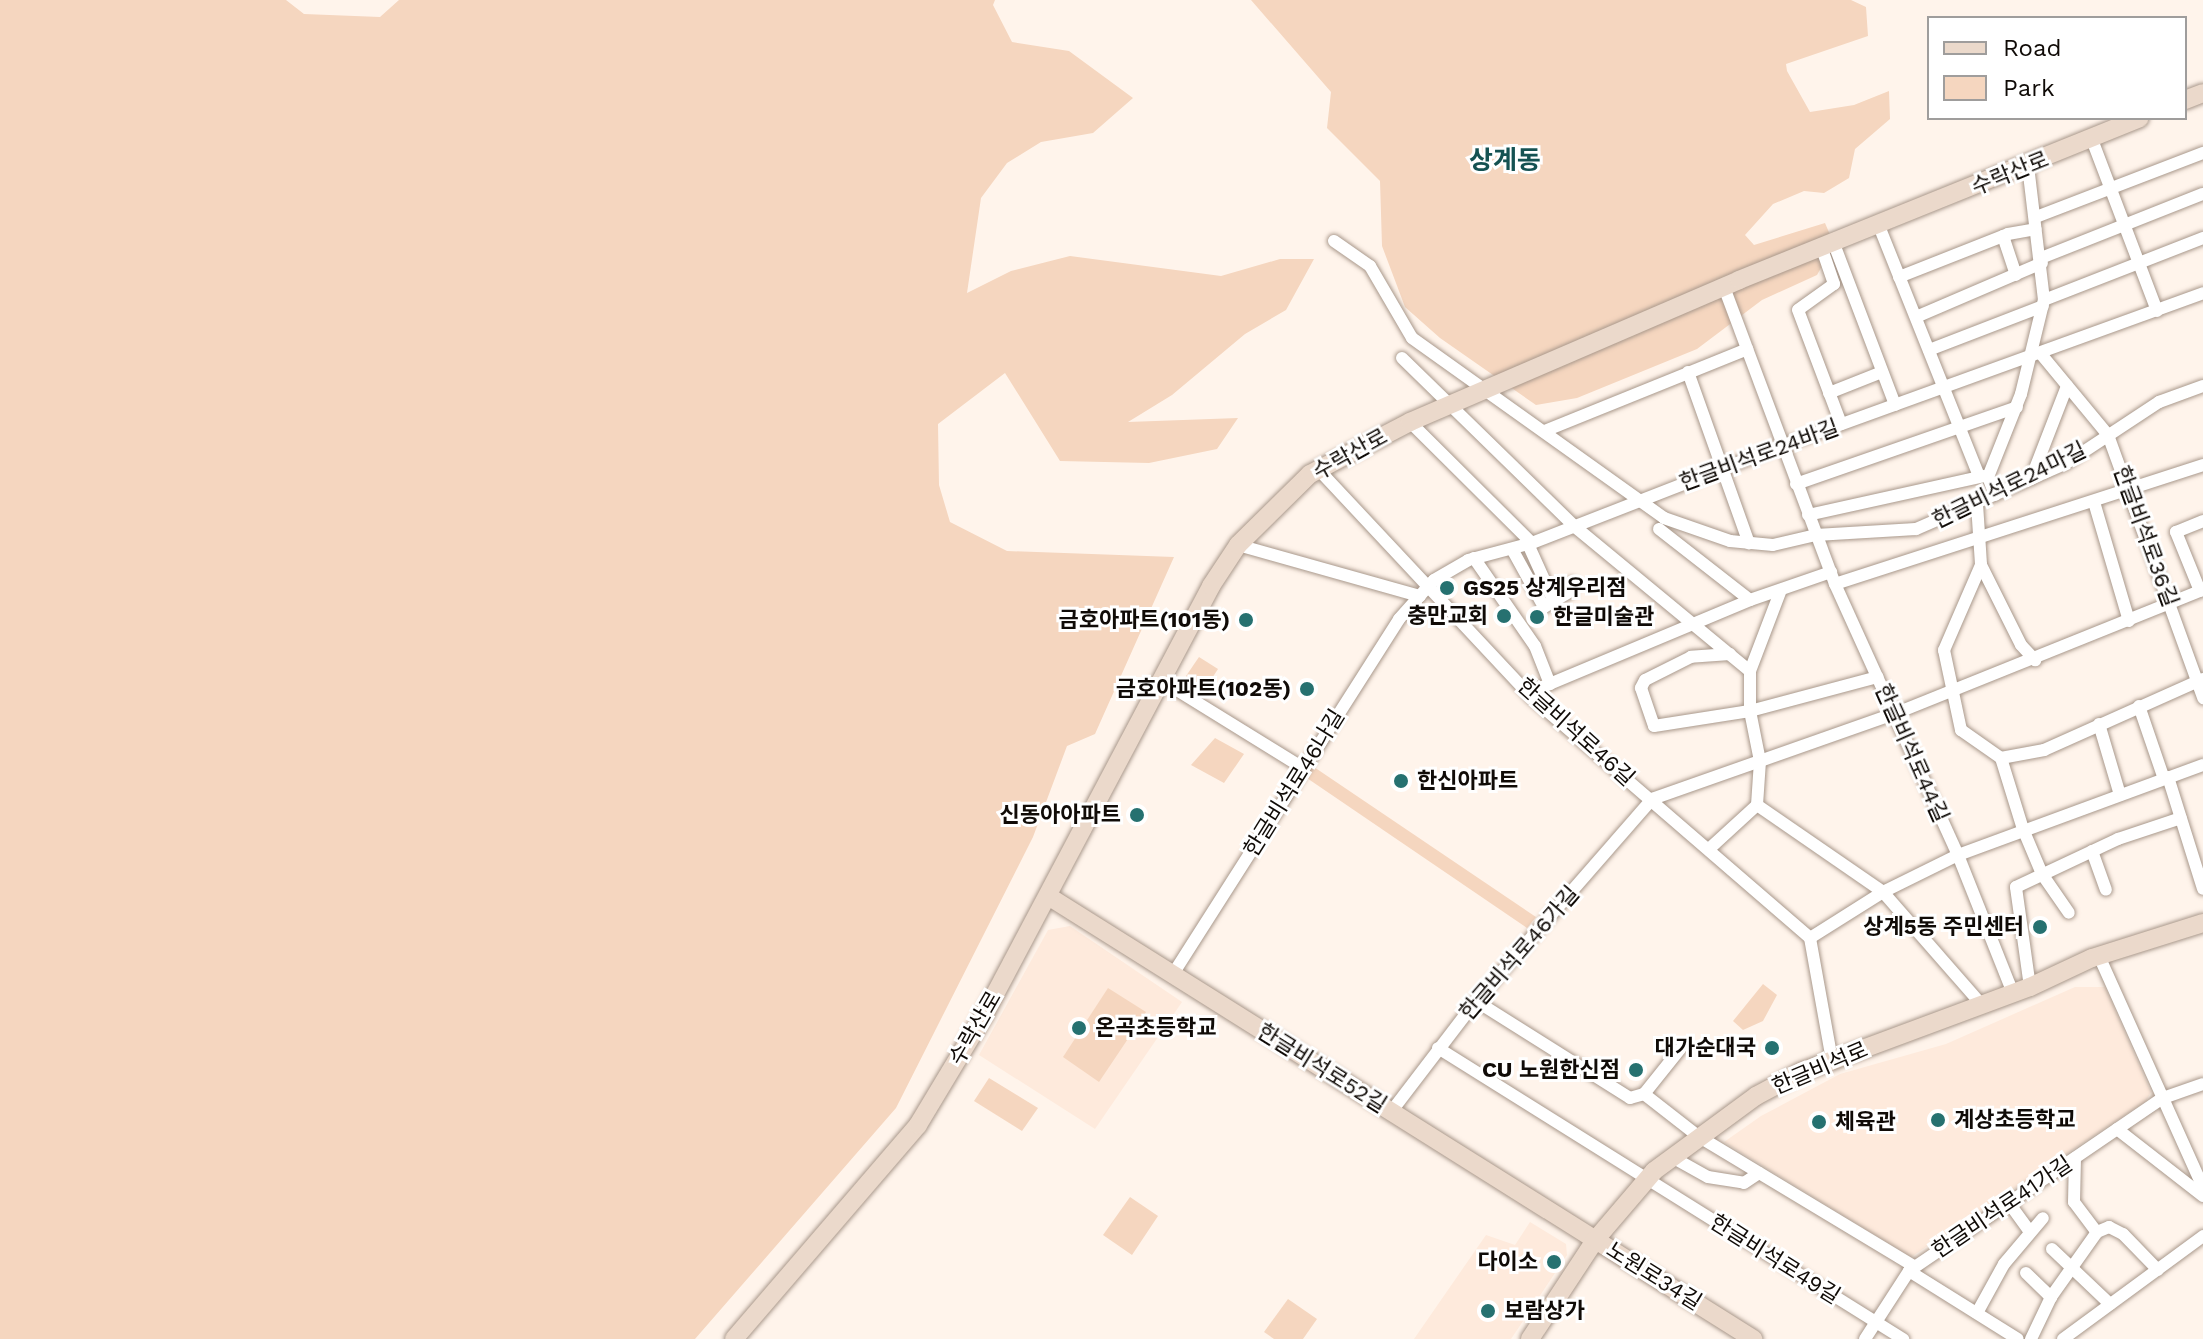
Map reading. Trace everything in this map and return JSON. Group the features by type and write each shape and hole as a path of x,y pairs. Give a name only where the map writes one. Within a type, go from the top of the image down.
{"street":[{"name":"수락산로","path":"734,1339 918,1125 1048,896 1159,679 1238,545 1318,469 1410,422 1724,287 2135,120"},
{"path":"2091,137 2157,311"},
{"path":"1899,277 2203,153"},
{"path":"1983,475 2017,407 2036,355 2044,303 2042,261 2028,166"},
{"path":"1916,317 2124,225 2203,194"},
{"path":"1879,226 1959,424 1995,495"},
{"path":"2003,236 2016,275"},
{"path":"1929,350 2203,238"},
{"name":"한글비석로24마길","path":"1334,241 1370,266 1412,338 1547,430 1638,500 1701,533 1749,543 1773,545 1816,535 1916,529 2031,479 2159,402 2203,386"},
{"path":"1828,247 1895,405"},
{"path":"1828,247 1834,284 1798,310 1841,424"},
{"name":"한글비석로44길","path":"1724,287 1833,578 2022,990"},
{"name":"한글비석로24바길","path":"1430,585 1474,558 1530,543 1781,446 2203,293"},
{"path":"1547,430 1747,349"},
{"name":"한글비석로36길","path":"2036,355 2108,435 2172,603 2184,656 2201,680 2203,698"},
{"path":"1402,358 1448,407 1574,526 1750,671"},
{"path":"1688,372 1726,467 1749,543"},
{"path":"1829,393 1882,372"},
{"path":"2031,479 2067,386"},
{"path":"1796,484 1959,424 2017,407"},
{"path":"1410,422 1530,543 1551,595 1572,583 1571,591 1544,607 1512,549"},
{"path":"1528,693 1750,600 2094,502 2203,465"},
{"name":"한글비석로46길","path":"1318,469 1528,693 1810,938"},
{"path":"1808,515 1983,475"},
{"path":"2094,502 2129,621"},
{"path":"1977,504 1976,536 1981,565 2021,645 2035,660"},
{"path":"2151,545 2203,521"},
{"path":"1659,529 1750,600"},
{"path":"1652,799 1894,714 2035,660 2201,590 2176,536"},
{"path":"1238,545 1420,596"},
{"path":"1474,558 1535,646 1550,684"},
{"path":"1981,565 1944,650 1951,692 1961,730 2001,758 2023,829 2042,874 2069,913"},
{"name":"한글비석로46나길","path":"1173,974 1399,619 1430,585"},
{"path":"1709,849 1757,805 1760,761 1750,711 1750,671 1781,590"},
{"path":"1730,654 1681,662 1645,680 1643,696 1650,720 1661,729 1729,711 1750,711 1878,677"},
{"path":"1159,679 1303,768"},
{"path":"2001,758 2044,750 2201,680"},
{"path":"2139,706 2181,818 2203,889"},
{"path":"2099,724 2120,795"},
{"path":"1832,1060 1810,938 1883,892 1958,855 2203,765"},
{"name":"한글비석로46가길","path":"1391,1112 1476,1001 1652,799"},
{"path":"1757,805 1883,892 1982,1005"},
{"path":"2022,990 2016,887 2092,851 2181,818"},
{"path":"2092,851 2106,890"},
{"name":"한글비석로52길","path":"1048,896 1596,1239"},
{"name":"한글비석로","path":"1530,1339 1596,1239 1647,1179 1698,1136 1756,1096 1832,1060 2022,990 2099,956 2203,923"},
{"path":"2099,956 2203,1187"},
{"path":"1476,1001 1630,1098 1644,1094 1680,1049"},
{"name":"한글비석로49길","path":"1438,1048 1903,1339"},
{"name":"한글비석로41가길","path":"1865,1339 1912,1269 2163,1098 2203,1084"},
{"path":"1644,1094 1698,1136 2018,1339"},
{"path":"2117,1129 2203,1196"},
{"path":"1672,1157 1708,1177 1744,1183 1759,1173"},
{"path":"2075,1158 2074,1202 2097,1232"},
{"path":"2009,1203 2030,1232"},
{"path":"1977,1313 2004,1264 2043,1218"},
{"path":"2031,1339 2051,1297 2097,1232 2109,1227 2123,1234 2158,1270"},
{"path":"2063,1339 2203,1236"},
{"name":"노원로34길","path":"1596,1239 1753,1339"},
{"path":"2052,1249 2110,1304"},
{"path":"2026,1273 2051,1297"}],"shaded area":[{"name":"온곡초등학교","path":"1070,926 1182,1002 1095,1129 979,1055 1048,930"},
{"name":"계상초등학교","path":"2075,987 2105,987 2151,1092 2146,1101 1911,1257 1724,1142 1761,1116 1840,1074 1946,1044"},
{"path":"1530,1222 1566,1244 1567,1255 1511,1339 1414,1339 1486,1235 1515,1245"}],"green space":[{"path":"0,0 286,0 304,14 380,17 399,0 995,0 993,5 1012,42 1069,51 1133,98 1093,133 1041,142 1007,163 981,198 967,293 1011,271 1070,256 1221,276 1280,259 1314,259 1286,310 1245,334 1172,395 1128,422 1238,418 1217,449 1149,463 1060,461 1005,373 938,424 939,485 950,522 1007,551 1174,557 1095,734 1067,746 1033,837 896,1108 695,1339 0,1339"},
{"path":"1251,0 1851,0 1866,7 1868,36 1786,64 1787,71 1810,112 1854,105 1889,91 1890,119 1855,149 1849,178 1824,193 1804,191 1773,204 1745,235 1754,245 1825,223 1834,244 1817,275 1762,300 1697,349 1577,398 1536,405 1440,338 1405,307 1382,246 1380,181 1327,128 1331,92"},
{"path":"1199,657 1218,669 1201,695 1188,687 1186,676"},
{"path":"1215,738 1244,754 1224,783 1191,765"},
{"path":"1308,763 1536,917 1527,928 1301,774"},
{"path":"1763,984 1777,995 1763,1021 1743,1030 1733,1021"},
{"path":"1108,988 1146,1012 1099,1082 1063,1057"},
{"path":"989,1078 1038,1108 1022,1131 974,1101"},
{"path":"1130,1197 1158,1216 1132,1255 1103,1235"},
{"path":"1288,1299 1317,1319 1303,1339 1274,1339 1264,1332"}],"place":[{"name":"GS25 상계우리점","path":"1447,588"},
{"name":"충만교회","path":"1504,616"},
{"name":"한글미술관","path":"1537,617"},
{"name":"금호아파트(101동)","path":"1246,620"},
{"name":"금호아파트(102동)","path":"1307,689"},
{"name":"한신아파트","path":"1401,781"},
{"name":"신동아아파트","path":"1137,815"},
{"name":"상계5동 주민센터","path":"2040,927"},
{"name":"온곡초등학교","path":"1079,1028"},
{"name":"대가순대국","path":"1772,1048"},
{"name":"CU 노원한신점","path":"1636,1070"},
{"name":"계상초등학교","path":"1938,1120"},
{"name":"체육관","path":"1819,1122"},
{"name":"다이소","path":"1554,1262"},
{"name":"보람상가","path":"1488,1311"}],"district":[{"name":"상계동","path":"1505,161"}]}
